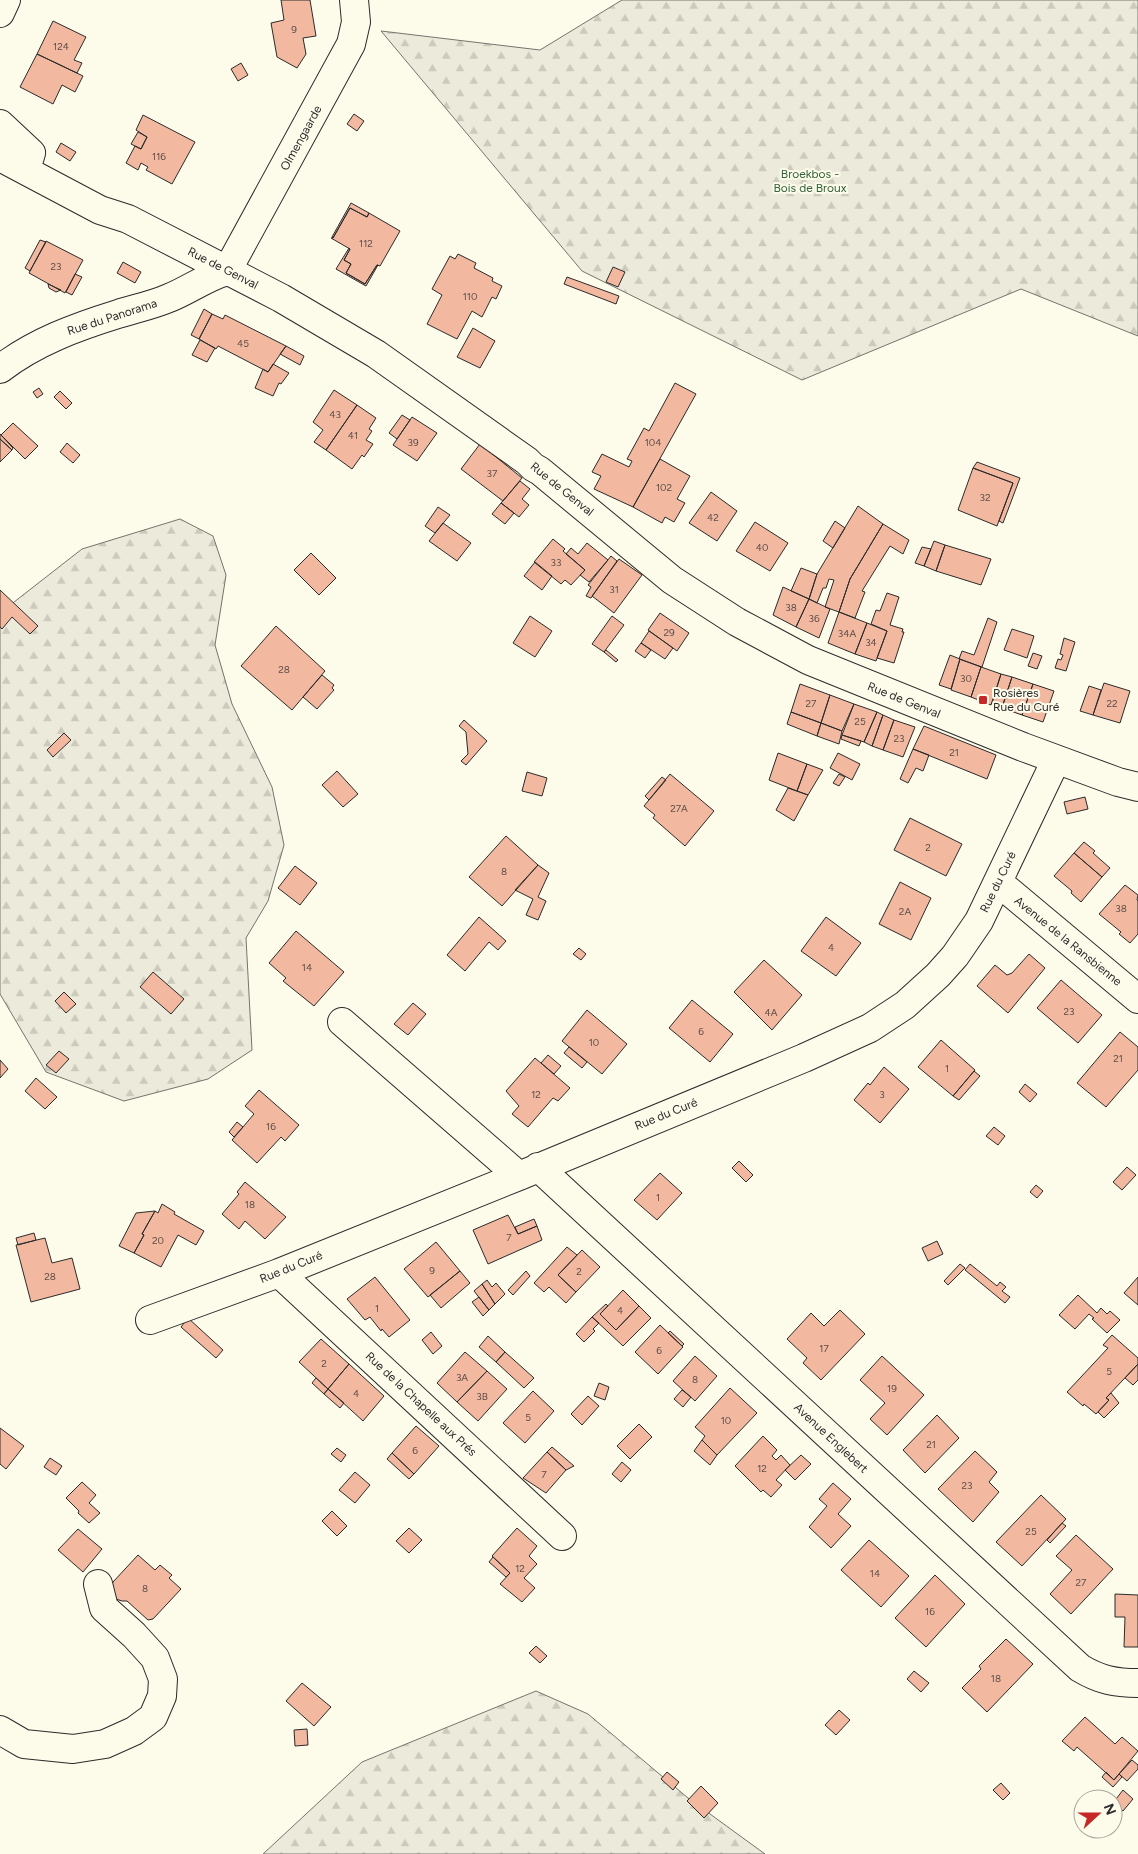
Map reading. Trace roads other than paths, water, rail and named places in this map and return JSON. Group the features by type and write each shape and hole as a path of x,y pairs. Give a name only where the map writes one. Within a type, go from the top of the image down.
{"street":[{"path":"0,12 6,0"},
{"name":"Olmengaarde","path":"227,270 351,44 356,22 354,0"},
{"path":"0,124 31,154 26,170"},
{"name":"Rue de Genval","path":"0,157 100,210 128,219 281,298 376,354 527,461 672,580 737,622 808,660 1056,760 1118,782 1138,786"},
{"name":"Rue du Panorama","path":"0,369 19,354 56,336 96,321 168,299 211,275 227,270"},
{"name":"Rue du Curé","path":"150,1320 279,1273 804,1058 870,1028 905,1005 938,975 955,956 979,921 1056,760"},
{"name":"Avenue de la Ransbienne","path":"998,882 1138,999"},
{"name":"Avenue Englebert","path":"342,1022 529,1171 1080,1668 1094,1676 1118,1683 1138,1684"},
{"name":"Rue de la Chapelle aux Prés","path":"279,1273 562,1536"},
{"path":"0,1730 24,1744 73,1749 105,1744 134,1731 153,1717 162,1696 163,1679 155,1658 134,1635 104,1608 98,1584"}],"place":[{"name":"Rosières Rue du Curé","path":"983,700"}],"park label":[{"name":"Broekbos - Bois de Broux","path":"810,181"}]}
